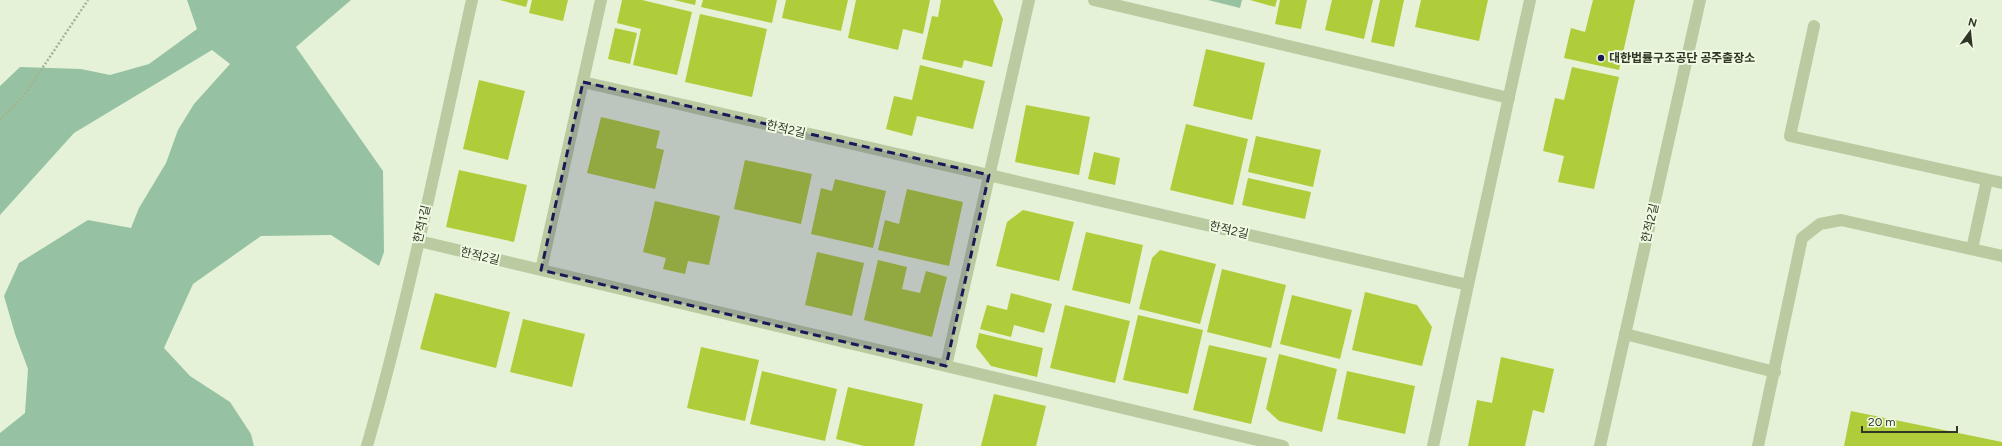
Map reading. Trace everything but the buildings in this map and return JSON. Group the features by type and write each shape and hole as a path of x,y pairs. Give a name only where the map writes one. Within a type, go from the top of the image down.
{"street":[{"name":"한적1길","path":"367,446 419,241 472,0"},
{"path":"541,270 601,0"},
{"path":"946,366 1029,0"},
{"path":"1094,0 1509,98"},
{"path":"1433,446 1530,0"},
{"name":"한적2길","path":"1600,446 1700,0"},
{"path":"1814,26 1790,136 2002,183"},
{"name":"한적2길","path":"583,82 1468,285"},
{"path":"1972,249 1987,180"},
{"path":"1758,446 1775,372 1802,238 1820,224 1841,220 2002,256"},
{"name":"한적2길","path":"419,241 1283,446"},
{"path":"1624,334 1775,372"}],"path":[{"path":"0,120 24,94 88,0"}],"highlighted area":[{"path":"583,82 989,175 946,366 541,270"}],"green space":[{"path":"187,0 351,0 296,47 383,171 384,252 379,266 331,235 261,236 193,284 164,348 190,376 230,402 251,434 254,446 0,446 0,433 25,413 28,369 15,334 4,296 19,263 88,220 131,228 139,208 166,163 178,130 194,104 230,64 212,50 74,133 0,215 0,86 20,67 81,69 110,75 149,64 197,29"},
{"path":"1208,0 1242,0 1240,8"}],"place":[{"name":"대한법률구조공단 공주출장소","path":"1601,58"}]}
